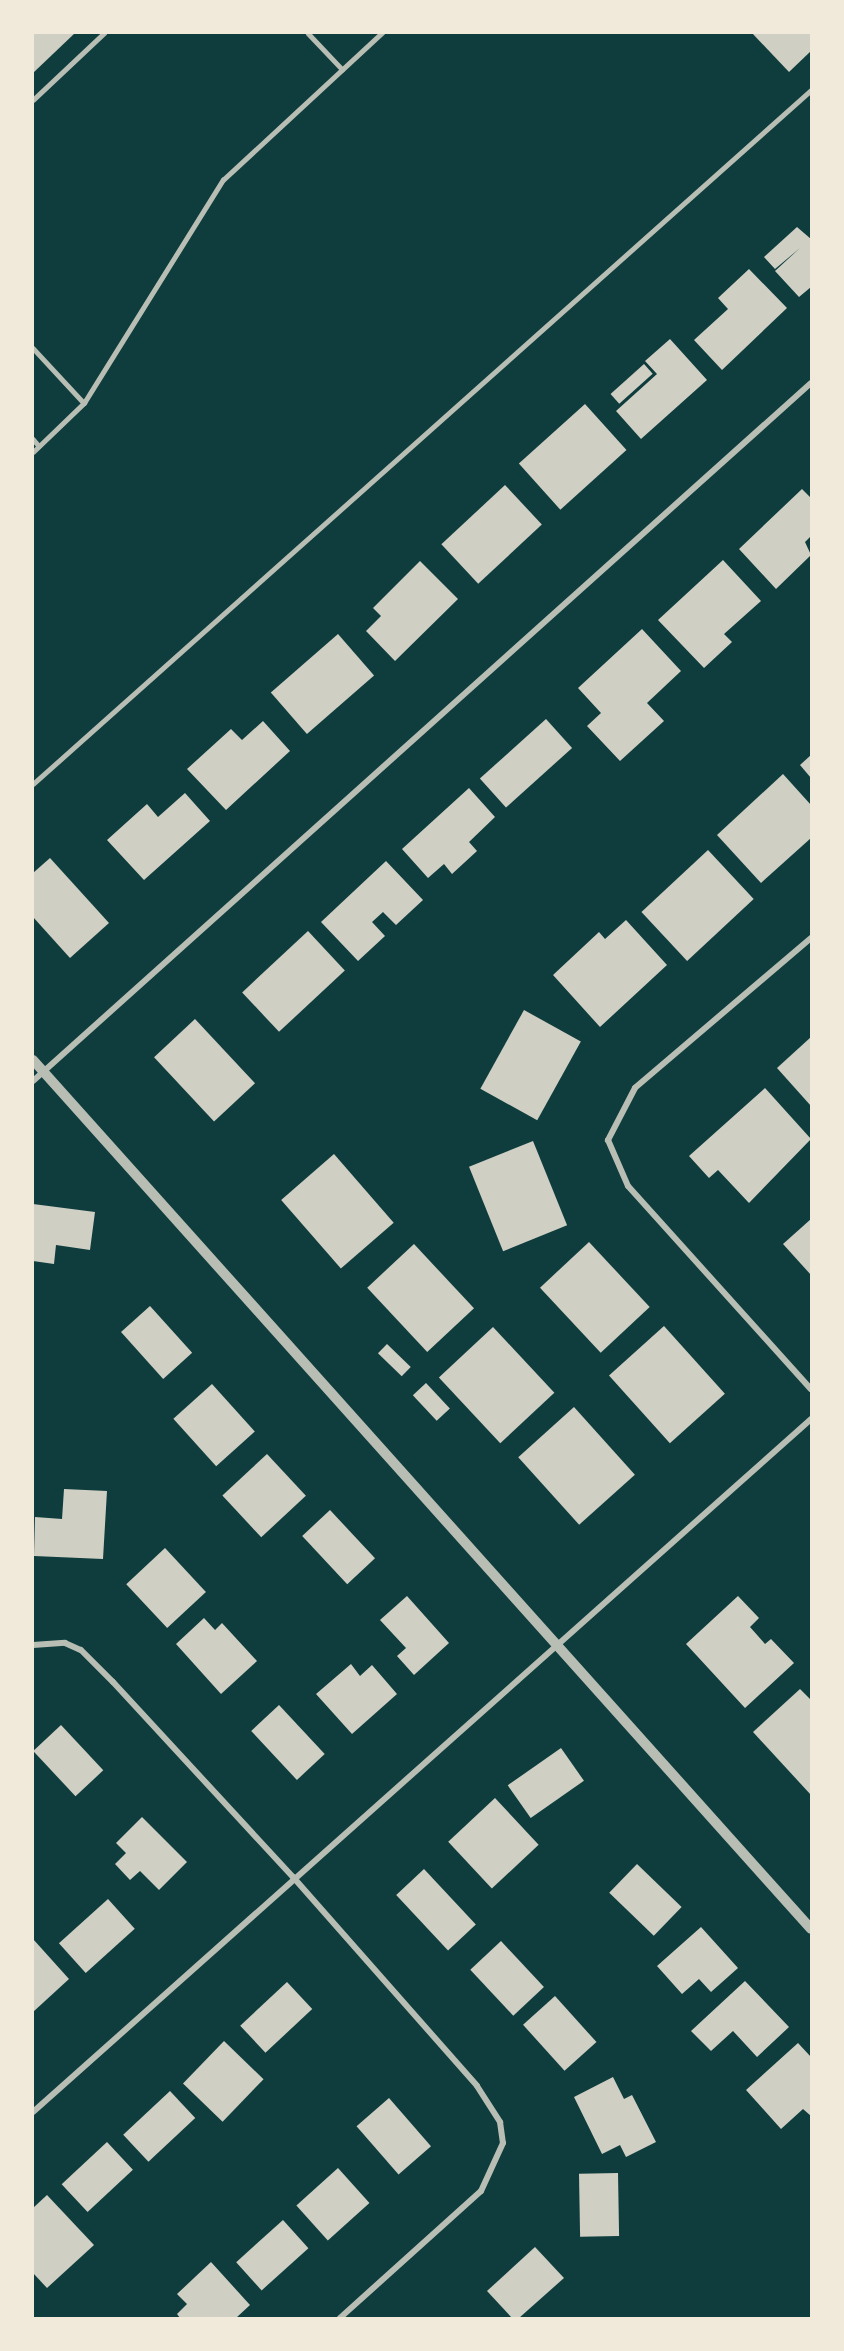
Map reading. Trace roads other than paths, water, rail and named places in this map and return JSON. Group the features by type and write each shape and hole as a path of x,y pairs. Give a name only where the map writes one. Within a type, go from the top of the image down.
{"street":[{"path":"33,1081 811,383"},
{"path":"811,938 635,1088 608,1140 627,1186 811,1389"},
{"path":"33,1060 811,1929"},
{"path":"33,2112 293,1877 559,1645 811,1419"},
{"path":"33,1645 65,1643 81,1650 113,1682 293,1877 477,2086 500,2122 503,2143 481,2191 340,2318"}],"lane":[{"path":"33,100 104,33"},
{"path":"308,33 342,69"},
{"path":"33,452 84,403 223,180 382,33"},
{"path":"33,784 811,90"},
{"path":"33,348 84,403"},
{"path":"33,440 39,446"}]}
